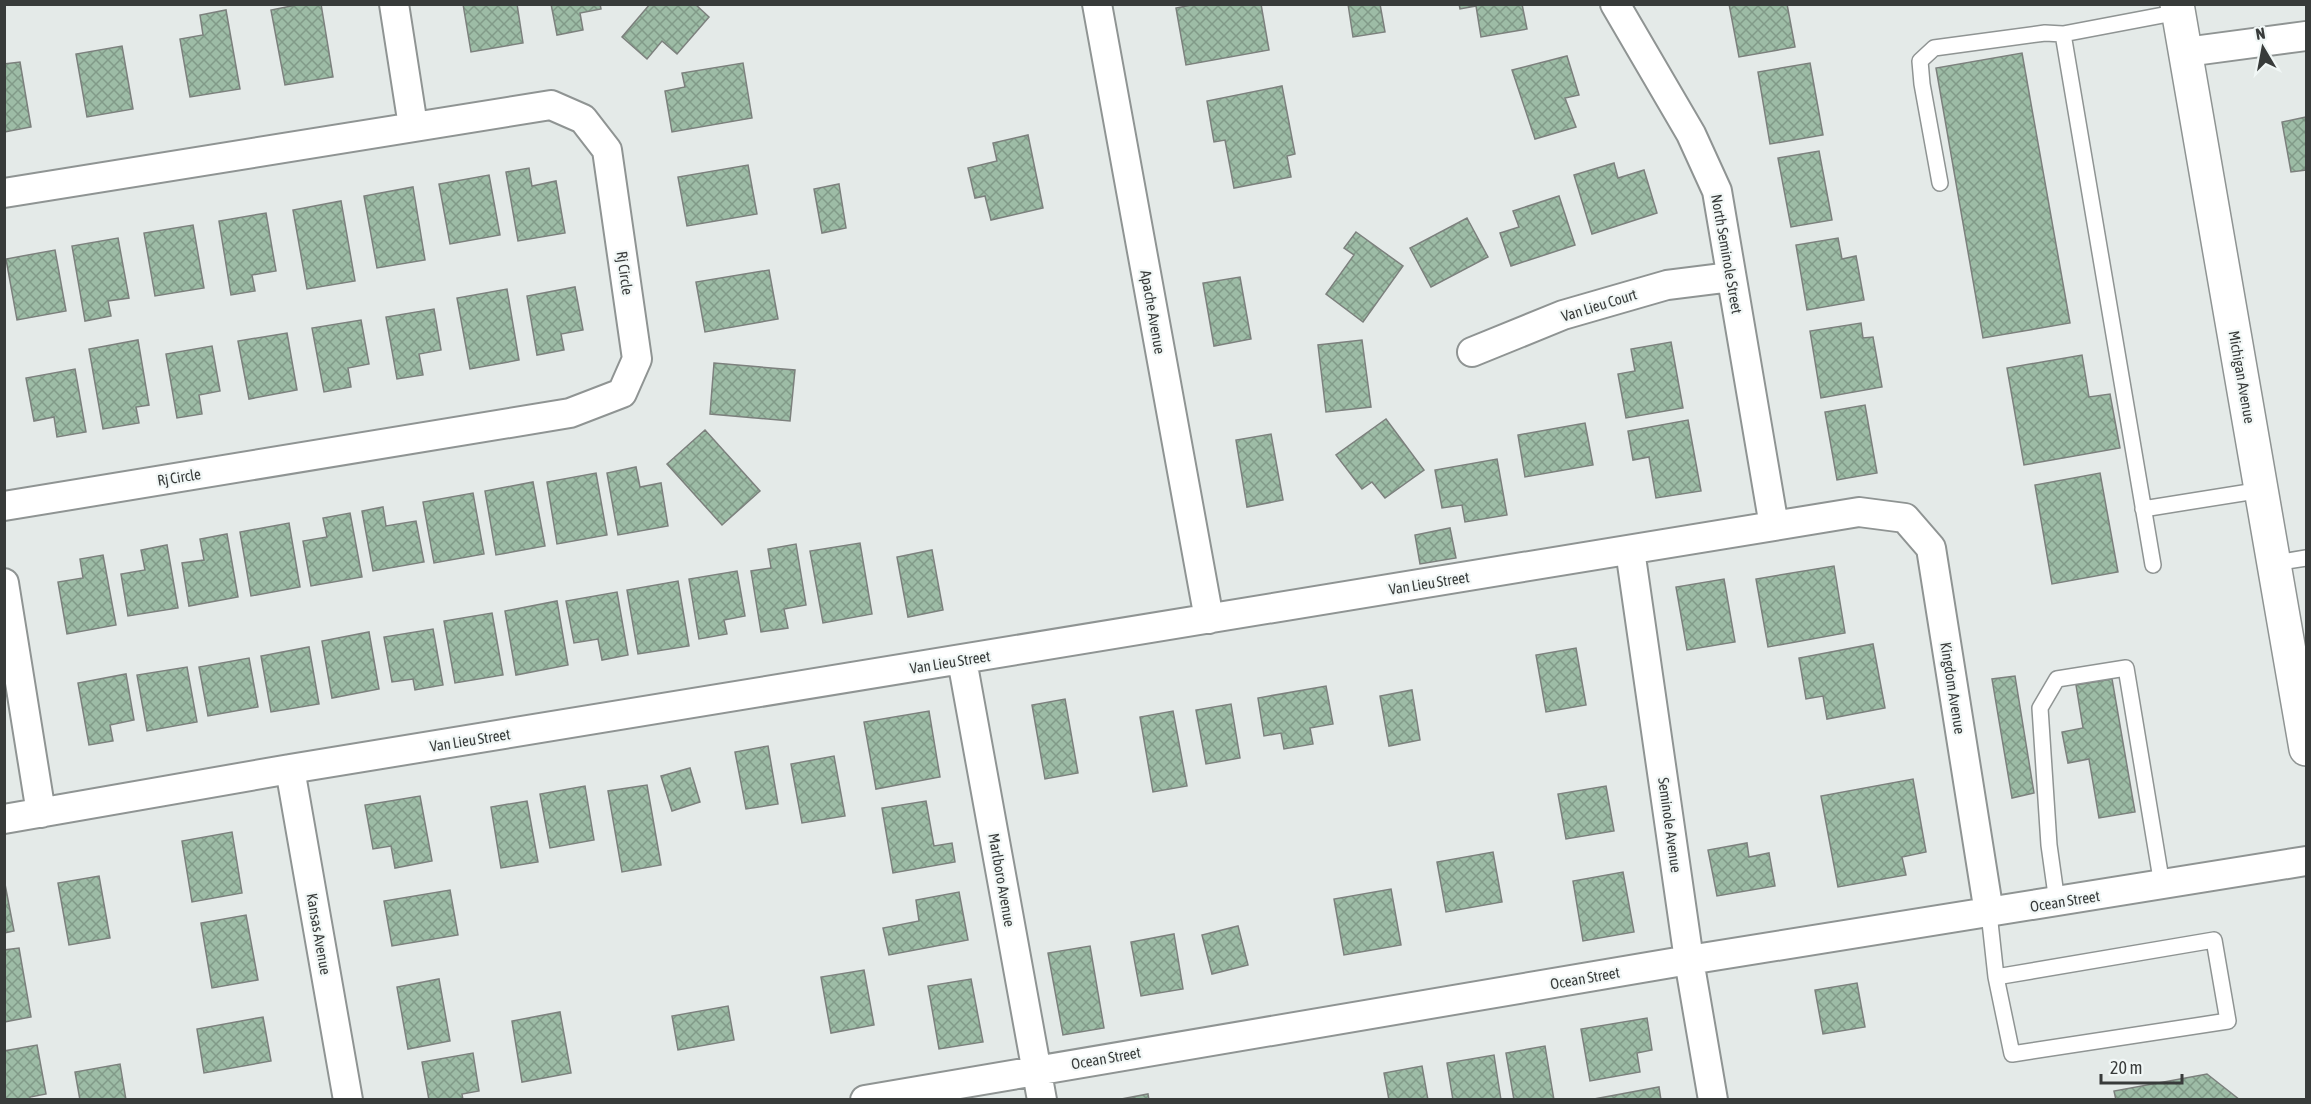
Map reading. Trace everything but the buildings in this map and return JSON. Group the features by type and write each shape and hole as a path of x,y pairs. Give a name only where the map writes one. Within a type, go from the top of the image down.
{"main road":[{"name":"Michigan Avenue","path":"2178,8 2307,749"}],"street":[{"path":"394,4 413,126"},
{"name":"Apache Avenue","path":"1097,4 1209,619"},
{"name":"North Seminole Street","path":"1615,4 1691,134 1717,190 1774,526"},
{"path":"2186,52 2307,36"},
{"name":"Rj Circle","path":"4,193 551,105 583,119 607,150 637,359 622,393 570,413 4,506"},
{"name":"Van Lieu Court","path":"1472,352 1563,315 1667,285 1731,277"},
{"name":"Van Lieu Street","path":"4,819 290,769 1859,512"},
{"name":"Kingdom Avenue","path":"1859,512 1905,518 1931,548 1989,913"},
{"name":"Seminole Avenue","path":"1630,550 1689,960 1713,1100"},
{"path":"4,583 41,813"},
{"name":"Marlboro Avenue","path":"962,660 1042,1100"},
{"name":"Kansas Avenue","path":"290,769 348,1100"},
{"name":"Ocean Street","path":"865,1100 1689,960 2307,861"}],"lane":[{"path":"1940,183 1920,61 1934,48 2044,33 2063,34 2178,8"},
{"path":"2063,34 2153,565"},
{"path":"2143,509 2262,490"},
{"path":"2275,563 2307,558"},
{"path":"2057,902 2049,845 2040,708 2057,678 2126,668 2162,885"},
{"path":"1989,913 1996,977 2012,1054 2228,1021 2214,940 1996,977"}]}
